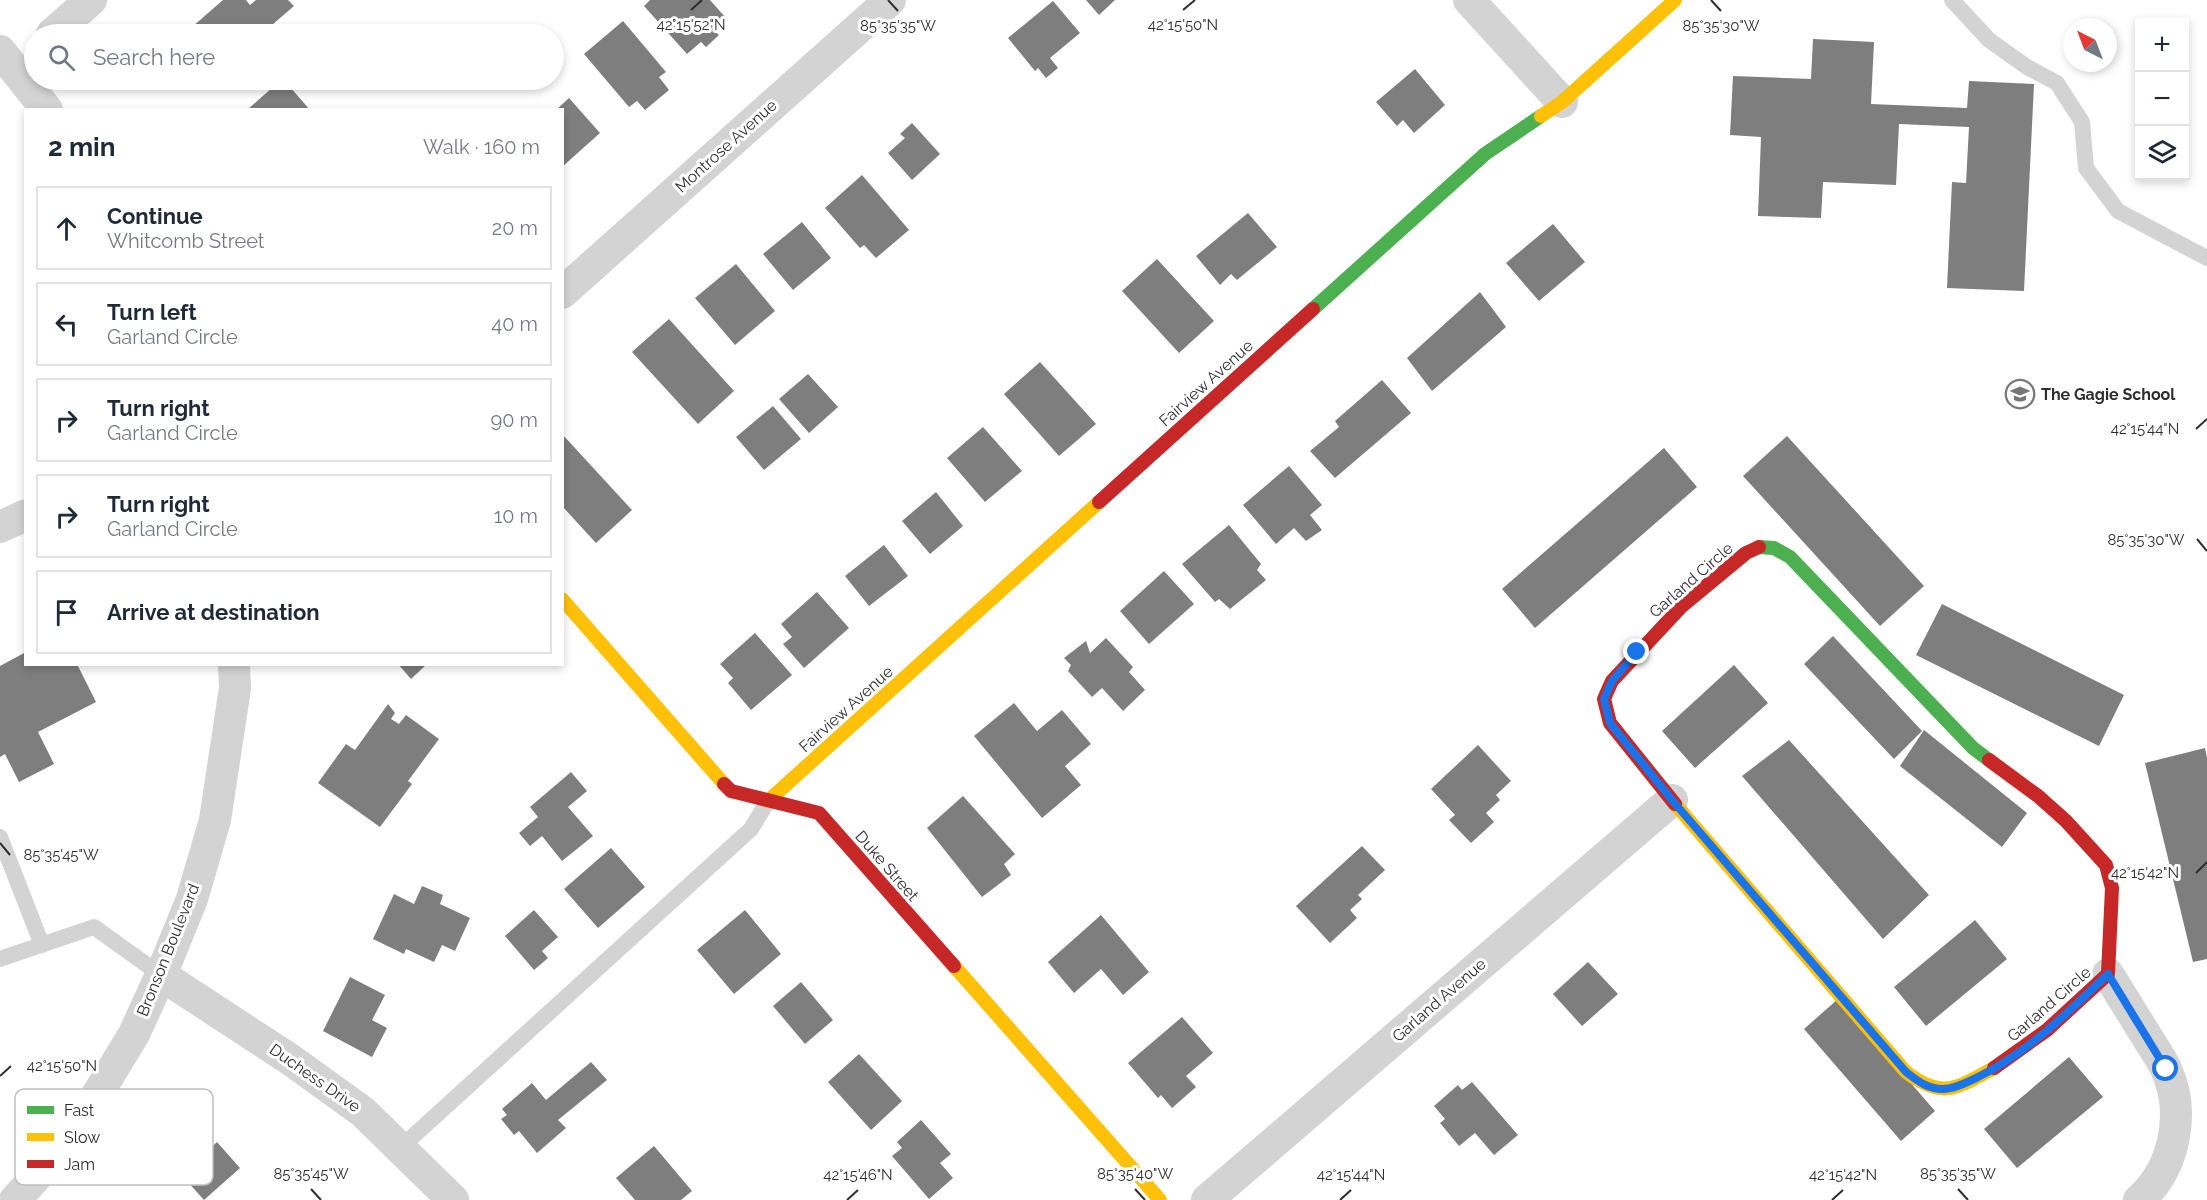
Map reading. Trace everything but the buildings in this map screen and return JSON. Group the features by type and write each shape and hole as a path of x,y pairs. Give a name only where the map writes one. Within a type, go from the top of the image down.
{"street":[{"path":"63,24 91,0"},
{"name":"Montrose Avenue","path":"564,291 890,0"},
{"path":"1469,0 1562,102"},
{"name":"Fairview Avenue","path":"768,801 1485,154 1562,102 1675,0"},
{"path":"16,57 24,71"},
{"path":"35,90 46,108"},
{"path":"0,527 24,516"},
{"name":"Garland Circle","path":"1759,547 1774,548 1790,557 1973,748 2038,796 2066,820 2106,865 2112,888 2108,974 2044,1034 1997,1068 1954,1087 1943,1089 1924,1086 1906,1072 1672,800 1610,723 1604,699 1612,681 1683,606 1746,553 1759,547"},
{"name":"Duke Street","path":"564,601 731,791 819,813 1160,1200"},
{"name":"Bronson Boulevard","path":"101,1089 134,1034 192,899 215,820 235,688 234,666"},
{"name":"Garland Avenue","path":"1207,1200 1672,800"},
{"path":"2108,974 2166,1069 2176,1100 2175,1133 2167,1164 2139,1200"},
{"name":"Duchess Drive","path":"161,975 291,1060 363,1112 453,1200"},
{"name":"Bronson Boulevard","path":"15,1200 29,1185"}],"lane":[{"path":"1952,0 1989,40 2027,67 2057,83 2082,122 2086,168 2118,211 2207,258"},
{"path":"399,1149 751,829 768,801"},
{"path":"0,837 42,945"},
{"path":"0,959 94,927 161,975"}],"traffic: fast":[{"path":"1313,309 1485,154 1541,116"},
{"path":"1759,547 1774,548 1790,557 1973,748 1989,760"}],"traffic: slow":[{"path":"1541,116 1562,102 1675,0"},
{"path":"768,801 1099,502"},
{"path":"564,601 724,784"},
{"path":"1675,804 1906,1072 1930,1086 1950,1088 1970,1081 1994,1068"},
{"path":"954,966 1160,1200"}],"traffic: jam":[{"path":"1099,502 1313,309"},
{"path":"1675,804 1610,723 1604,699 1612,681 1682,606 1746,553 1759,547"},
{"path":"1989,760 2038,796 2066,821 2106,865 2112,888 2108,974 2047,1030 1994,1068"},
{"path":"724,784 731,791 819,813 954,966"}],"place":[{"name":"The Gagie School","path":"2020,394"}],"route":[{"path":"1637,652 1612,681 1604,699 1610,723 1672,800 1906,1072 1924,1086 1943,1089 1964,1084 1997,1068 2044,1034 2108,974 2166,1069"}]}
